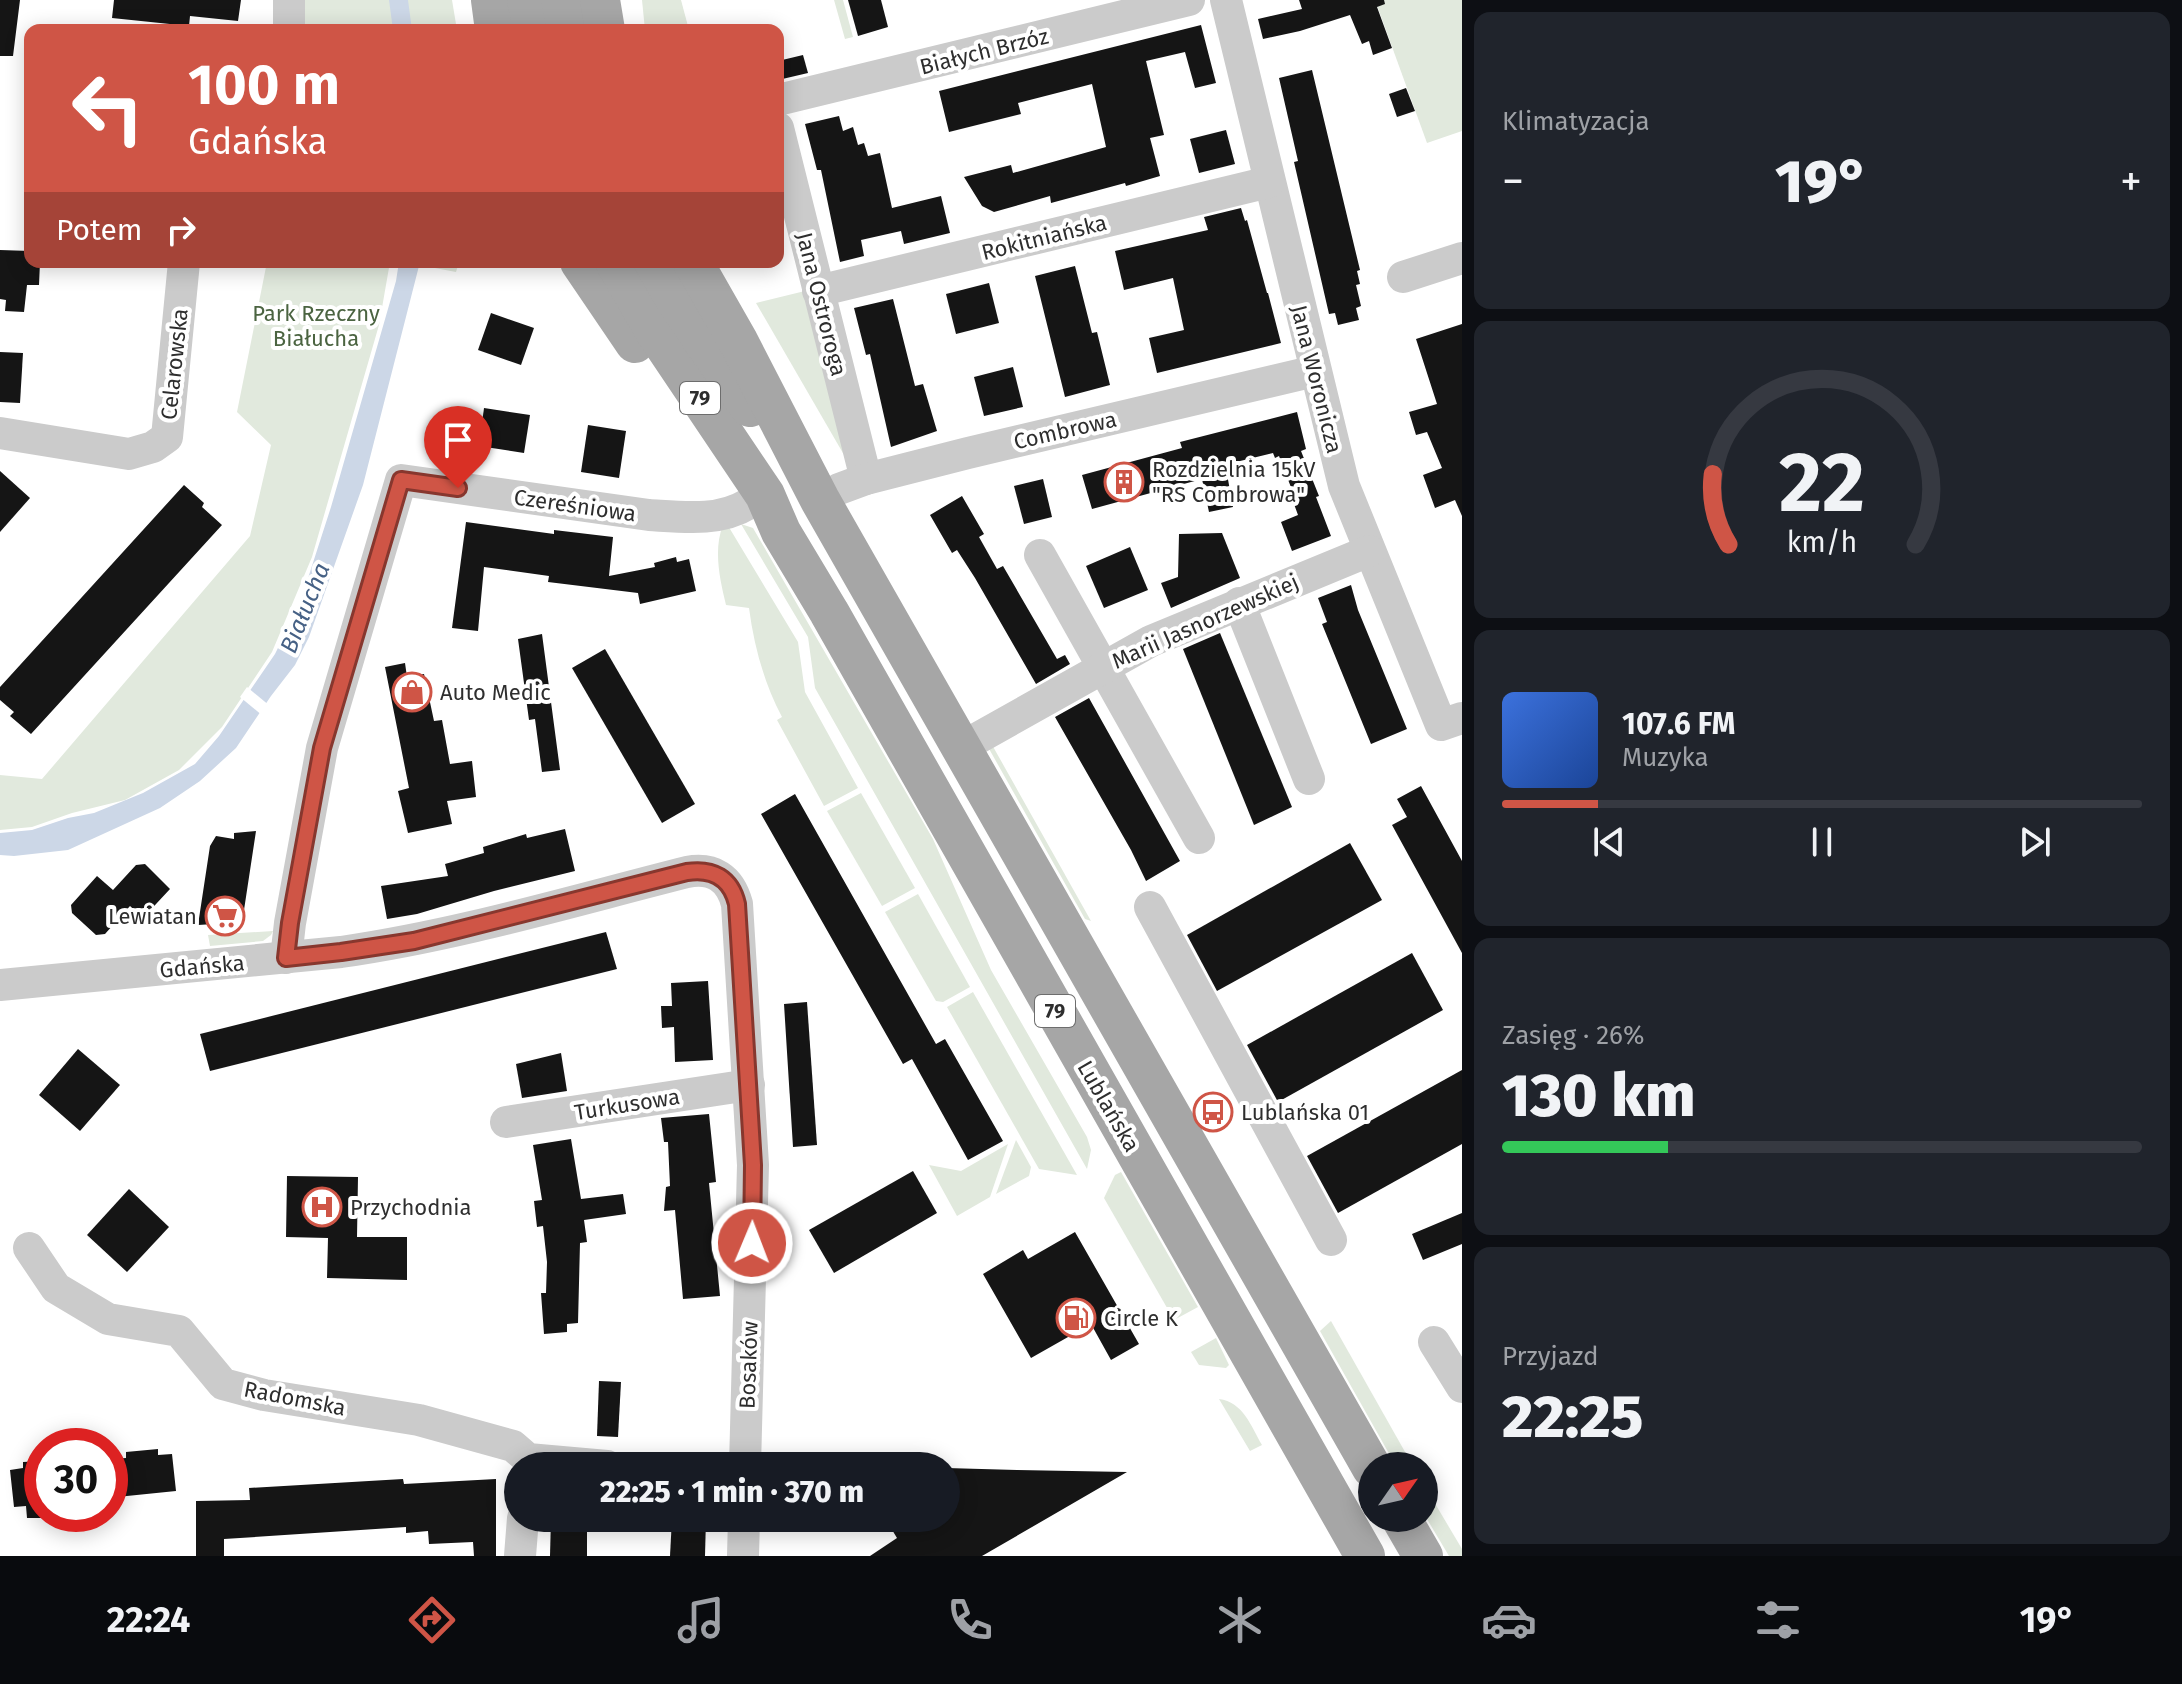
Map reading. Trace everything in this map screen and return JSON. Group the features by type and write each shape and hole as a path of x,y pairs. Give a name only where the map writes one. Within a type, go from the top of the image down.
{"main road":[{"path":"491,0 494,24"},
{"path":"527,0 532,24"},
{"path":"561,0 566,24"},
{"path":"600,0 604,24"},
{"path":"584,268 748,504 781,532"},
{"name":"79","path":"618,268 656,333 765,495 781,532"},
{"name":"79","path":"658,268 714,358 820,500 1363,1452"},
{"path":"696,268 820,500"},
{"name":"Lublańska","path":"781,532 1365,1556"},
{"path":"1409,1532 1423,1556"}],"street":[{"path":"289,0 289,24"},
{"name":"Białych Brzóz","path":"784,99 1189,0"},
{"name":"Jana Woronicza","path":"1226,0 1344,486 1441,725 1462,718"},
{"name":"Jana Ostroroga","path":"784,152 866,479"},
{"name":"Rokitniańska","path":"818,291 1269,182"},
{"path":"1403,277 1462,258"},
{"name":"Celarowska","path":"0,433 129,454 153,447 167,437 183,268"},
{"name":"Combrowa","path":"820,500 866,479 1315,371"},
{"name":"Czereśniowa","path":"286,958 322,748 401,480 649,515 722,515 748,504"},
{"name":"Marii Jasnorzewskiej","path":"962,747 1151,641 1369,551"},
{"path":"1040,555 1199,838"},
{"path":"1239,603 1309,779"},
{"name":"Gdańska","path":"0,985 286,958 414,941 697,870 715,873 727,883"},
{"name":"Bosaków","path":"727,883 737,904 749,1085 753,1214 745,1452"},
{"path":"1150,907 1294,1148 1331,1240"},
{"name":"Turkusowa","path":"506,1122 749,1085"},
{"name":"Radomska","path":"29,1248 56,1288 108,1319 179,1331 223,1384 264,1395 419,1420 513,1446 519,1452"},
{"path":"1434,1342 1462,1387"},
{"path":"520,1556 522,1532"},
{"path":"743,1556 744,1532"}],"green space":[{"path":"298,0 452,0 456,24 299,24"},
{"path":"642,0 681,0 687,24 644,24"},
{"path":"834,0 843,0 853,37 845,39"},
{"path":"1375,0 1462,0 1462,131 1427,143"},
{"name":"Park Rzeczny Białucha","path":"266,268 389,268 379,325 312,557 272,652 222,727 179,770 125,800 32,827 0,830 0,775 42,779 250,536 271,445 237,412"},
{"path":"435,268 457,268 456,272"},
{"path":"809,290 851,467 756,303"},
{"path":"727,524 798,642 805,692 858,788 824,806 777,720 782,717 761,664 749,608 726,605 718,555 720,535 723,525"},
{"path":"741,524 753,528 933,839 991,970 1087,1137 1091,1150 1087,1169 815,688 808,637"},
{"path":"991,743 1091,921 1085,919 988,747"},
{"path":"861,793 915,888 882,906 827,811"},
{"path":"918,894 970,987 943,1002 936,1001 885,912"},
{"path":"273,931 263,941 210,946 208,935"},
{"path":"973,992 1077,1175 1039,1169 947,1007"},
{"path":"1016,1140 1031,1167 1029,1176 996,1194"},
{"path":"1008,1144 990,1197 957,1216 929,1165 961,1171"},
{"path":"1121,1172 1198,1307 1174,1320 1104,1198 1115,1175"},
{"path":"1331,1321 1405,1452 1388,1452 1320,1331"},
{"path":"1216,1338 1229,1365 1226,1368 1199,1365 1191,1352"},
{"path":"1219,1399 1240,1410 1262,1445 1250,1451"},
{"path":"1438,1509 1462,1549 1462,1556 1449,1556 1435,1532 1438,1532"}],"water":[{"path":"389,0 408,0 411,24 392,24"},
{"name":"Białucha","path":"398,268 418,268 363,485 309,637 295,665 236,748 200,781 160,808 68,850 0,855 0,833 32,830 94,813 143,793 195,764 219,736 275,654 300,603"}],"pier":[{"path":"247,687 270,706 263,716 240,697"}],"building":[{"path":"0,0 20,0 13,56 0,56"},
{"path":"114,0 241,0 238,21 190,16 189,24 170,24 112,18"},
{"path":"848,0 881,0 888,27 858,36"},
{"path":"1299,0 1384,0 1385,4 1377,7 1392,48 1373,55 1369,41 1362,44 1350,15 1263,39 1258,19 1302,9"},
{"path":"1201,25 1216,83 1195,88 1185,52 1146,61 1164,135 1150,138 1160,176 1051,203 1050,196 994,212 982,206 964,177 1011,165 1013,173 1106,147 1092,84 1018,103 1021,114 949,132 939,91"},
{"path":"803,55 808,73 784,79 784,60"},
{"path":"1312,70 1360,270 1357,271 1360,284 1356,285 1361,306 1356,308 1359,320 1338,325 1335,313 1329,314 1294,162 1298,161 1279,78"},
{"path":"1406,88 1415,111 1397,117 1389,94"},
{"path":"839,116 843,131 853,127 858,145 864,143 868,156 880,153 892,208 941,196 950,233 904,244 901,231 861,240 864,256 840,262 821,170 817,170 805,124"},
{"path":"1226,130 1235,164 1199,173 1190,139"},
{"path":"1241,208 1281,343 1157,373 1149,338 1184,330 1173,278 1124,290 1115,251 1208,230 1204,217"},
{"path":"0,250 24,251 24,268 40,268 39,285 27,285 24,312 5,311 6,300 0,299"},
{"path":"1075,266 1092,333 1097,332 1110,385 1065,397 1035,276"},
{"path":"989,283 999,323 956,334 946,294"},
{"path":"893,299 915,386 923,384 937,431 891,447 870,354 866,355 854,308"},
{"path":"491,313 534,328 521,365 478,350"},
{"path":"1462,324 1462,516 1455,500 1435,508 1423,475 1442,468 1427,432 1416,435 1409,412 1437,404 1416,339"},
{"path":"0,352 23,353 20,403 0,402"},
{"path":"1013,367 1023,407 984,416 974,377"},
{"path":"484,408 530,415 524,453 479,446"},
{"path":"1297,412 1306,449 1301,451 1331,536 1292,551 1281,522 1298,515 1294,504 1297,503 1279,456 1275,458 1273,453 1236,462 1238,471 1227,474 1233,507 1209,512 1202,479 1092,509 1082,475 1182,448 1180,442"},
{"path":"588,425 626,431 619,478 581,472"},
{"path":"0,471 30,498 0,532"},
{"path":"1043,479 1052,517 1024,524 1014,486"},
{"path":"184,485 222,525 31,734 10,716 14,712 0,700 0,687"},
{"path":"962,496 984,534 979,537 997,569 1003,566 1057,659 1065,655 1070,664 1036,684 975,578 957,550 952,553 930,515"},
{"path":"466,522 554,534 554,530 613,537 609,576 655,567 654,563 676,557 677,562 689,559 696,591 640,604 638,593 548,582 549,576 484,567 478,631 452,628"},
{"path":"1222,533 1240,578 1171,608 1161,583 1178,577 1179,534"},
{"path":"1130,547 1148,590 1104,608 1086,566"},
{"path":"1351,585 1358,610 1407,729 1371,744 1322,624 1327,622 1318,598"},
{"path":"1220,633 1292,807 1254,825 1183,649"},
{"path":"542,634 560,770 542,772 535,719 529,720 518,639"},
{"path":"605,649 695,804 662,823 572,668"},
{"path":"405,663 407,677 424,674 434,721 442,720 450,764 472,761 476,797 447,801 452,824 408,833 398,791 409,788 385,667"},
{"path":"1089,698 1180,861 1146,881 1055,717"},
{"path":"1421,786 1462,861 1462,953 1392,825 1407,817 1397,799"},
{"path":"795,794 936,1044 945,1039 1003,1141 968,1160 912,1059 903,1064 761,814"},
{"path":"565,829 575,871 417,914 387,919 381,886 448,876 445,864 484,853 483,847 526,834 527,838"},
{"path":"256,831 244,910 239,919 230,923 198,925 210,846 216,836 234,839 234,833"},
{"path":"1350,843 1382,900 1217,991 1187,935"},
{"path":"145,864 170,889 143,918 130,906 105,934 96,935 72,913 71,905 97,876 113,890 136,865"},
{"path":"606,932 617,969 210,1071 200,1034"},
{"path":"1412,953 1443,1010 1278,1102 1247,1045"},
{"path":"708,981 713,1060 675,1062 674,1027 662,1028 661,1006 672,1006 671,983"},
{"path":"807,1002 817,1145 793,1147 784,1004"},
{"path":"78,1049 120,1085 80,1131 39,1095"},
{"path":"561,1053 567,1091 522,1098 516,1064"},
{"path":"1462,1070 1462,1144 1338,1213 1307,1156"},
{"path":"709,1114 716,1182 709,1183 720,1296 683,1299 675,1210 664,1211 666,1187 670,1186 668,1142 664,1142 661,1118"},
{"path":"571,1139 581,1199 623,1194 626,1214 584,1220 587,1242 580,1243 578,1323 567,1324 567,1332 544,1334 541,1293 546,1293 547,1262 543,1226 537,1227 534,1201 542,1200 533,1145"},
{"path":"913,1171 937,1213 834,1273 809,1230"},
{"name":"Przychodnia","path":"287,1176 358,1177 357,1237 407,1237 407,1280 327,1278 328,1238 286,1237"},
{"path":"129,1189 169,1227 127,1272 87,1235"},
{"path":"1462,1213 1462,1244 1423,1260 1412,1234"},
{"path":"1075,1232 1139,1344 1111,1360 1091,1324 1031,1358 983,1274 1023,1250 1028,1259"},
{"path":"599,1381 621,1382 618,1437 597,1436"},
{"path":"158,1449 158,1455 172,1454 176,1491 128,1496 128,1452"},
{"path":"23,1462 24,1506 14,1507 10,1470 23,1468"},
{"path":"960,1468 1127,1472 982,1556 870,1556 897,1538 893,1532 960,1532"},
{"path":"403,1479 404,1484 496,1479 496,1556 474,1556 473,1542 429,1544 428,1531 406,1533 406,1527 224,1539 224,1556 196,1556 196,1501 250,1500 249,1488"},
{"path":"551,1532 587,1532 587,1556 550,1556"},
{"path":"671,1532 706,1532 705,1556 670,1556"}],"place":[{"name":"Rozdzielnia 15kV \"RS Combrowa\"","path":"1124,482"},
{"name":"Auto Medic","path":"412,692"},
{"name":"Lewiatan","path":"225,916"},
{"name":"Lublańska 01","path":"1213,1112"},
{"name":"Przychodnia","path":"322,1207"},
{"name":"Circle K","path":"1076,1318"}],"route":[{"path":"458,488 401,480 322,748 286,958 414,941 697,870 722,877 732,889 737,904 753,1165 752,1243"}]}
